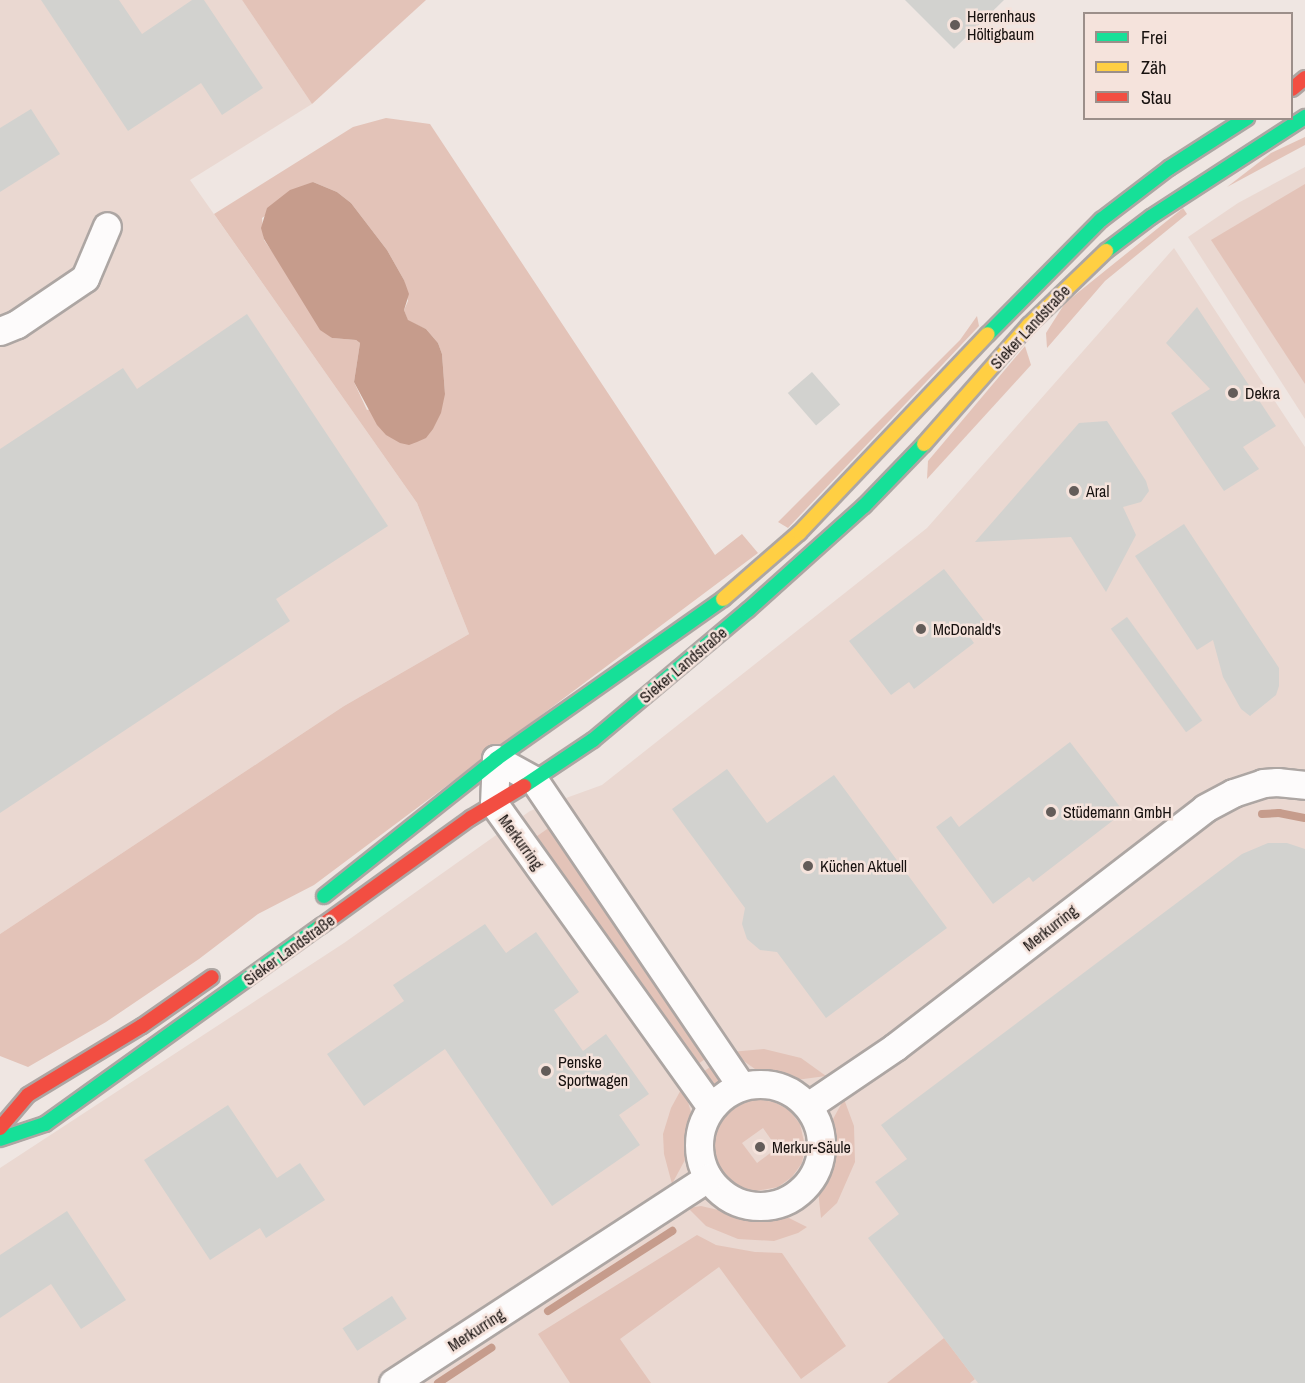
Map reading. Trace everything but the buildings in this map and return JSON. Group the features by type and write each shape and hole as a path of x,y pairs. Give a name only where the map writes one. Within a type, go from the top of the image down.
{"main road":[{"path":"1293,88 1305,78"},
{"name":"Sieker Landstraße","path":"0,1139 45,1124 494,804 566,760 646,697 856,514 897,474 1029,325 1098,256 1151,217 1305,117"},
{"name":"Sieker Landstraße","path":"312,904 360,870 496,759 568,706 683,630 743,584 799,533 974,348 1101,220 1169,168 1244,120"},
{"name":"Sieker Landstraße","path":"0,1128 28,1095 142,1026 219,972"}],"street":[{"path":"0,331 17,324 84,278 107,226"},
{"path":"496,759 534,780 741,1086"},
{"name":"Merkurring","path":"496,759 494,804 711,1107"},
{"name":"Merkurring","path":"807,1106 895,1047 1205,808 1233,793 1263,783 1305,785"},
{"path":"761,1083 775,1085 793,1093 807,1106 820,1131 820,1154 810,1180 794,1195 773,1204 750,1205 724,1195 708,1178 700,1160 698,1140 701,1125 711,1107 722,1096 741,1086 761,1083"},
{"path":"0,1100 12,1100 28,1095"},
{"name":"Merkurring","path":"393,1383 708,1178"}],"shaded area":[{"path":"0,0 242,0 312,104 190,180 417,503 469,634 344,706 0,934"},
{"path":"242,0 426,0 312,104"},
{"path":"386,118 430,124 715,555 742,534 758,553 314,885 258,914 199,959 106,1022 28,1067 0,1056 0,934 344,706 469,634 417,503 214,214 353,127","holes":["313,182 337,192 351,203 387,250 404,280 408,301 404,310 408,321 426,329 438,343 442,354 445,394 367,410 354,382 360,343 356,340 332,338 264,240 262,218"]},
{"path":"1305,137 1305,145 1227,187 1271,153"},
{"path":"1305,167 1305,419 1188,237 1238,203"},
{"path":"313,182 337,192 351,203 387,250 404,280 409,294 404,310 408,320 426,329 438,343 442,354 445,394 441,413 426,438 417,442 409,445 400,443 386,435 377,425 354,382 360,343 356,340 332,338 320,330 264,239 261,228 267,208 290,190"},
{"path":"1305,184 1305,384 1211,240"},
{"path":"1183,208 1187,214 1105,281 1047,348 1046,333 1065,303"},
{"path":"1174,248 1305,447 1305,1383 0,1383 0,1168 344,943 530,811 602,785 927,528"},
{"path":"977,316 979,326 788,528 778,522 960,340"},
{"path":"1025,346 1031,365 927,479 928,461"},
{"path":"550,827 710,1056 691,1069 531,840"},
{"path":"764,1049 801,1058 826,1076 796,1080 777,1076 755,1069 731,1052"},
{"path":"716,1063 723,1081 720,1087 713,1090 697,1076"},
{"path":"683,1086 691,1112 690,1129 686,1158 672,1184 664,1154 663,1134 671,1108"},
{"path":"757,1099 774,1102 789,1110 800,1124 805,1146 802,1163 792,1177 778,1187 756,1191 739,1187 725,1176 716,1162 713,1145 717,1128 726,1113 740,1104","holes":["763,1128 777,1148 757,1163 742,1143"]},
{"path":"844,1099 854,1126 855,1162 837,1203 821,1218 818,1190 830,1160 833,1119"},
{"path":"701,1206 753,1218 783,1215 807,1227 798,1233 774,1241 738,1239 706,1226 688,1208"},
{"path":"697,1235 716,1245 755,1252 782,1253 846,1346 801,1379 719,1267 620,1339 651,1383 570,1383 538,1334"},
{"path":"944,1338 975,1379 970,1383 887,1383"}],"waterway":[{"path":"1262,814 1279,813 1305,818"},
{"path":"548,1311 672,1231"},
{"path":"438,1383 491,1348"}],"traffic: fast":[{"path":"1106,251 1151,217 1305,117"},
{"path":"988,334 1101,220 1169,168 1244,120"},
{"path":"524,786 593,740 748,610 864,506 924,444"},
{"path":"324,896 496,759 723,599"},
{"path":"0,1139 45,1124 321,926"}],"traffic: slow":[{"path":"924,444 1029,325 1106,251"},
{"path":"723,599 799,533 988,334"}],"traffic: jam":[{"path":"1293,88 1305,78"},
{"path":"321,926 471,818 524,786"},
{"path":"0,1128 28,1095 142,1026 212,977"}],"place":[{"name":"Herrenhaus Höltigbaum","path":"955,25"},
{"name":"Dekra","path":"1233,393"},
{"name":"Aral","path":"1074,491"},
{"name":"McDonald's","path":"921,629"},
{"name":"Stüdemann GmbH","path":"1051,812"},
{"name":"Küchen Aktuell","path":"808,866"},
{"name":"Penske Sportwagen","path":"546,1071"},
{"name":"Merkur-Säule","path":"760,1147"}]}
